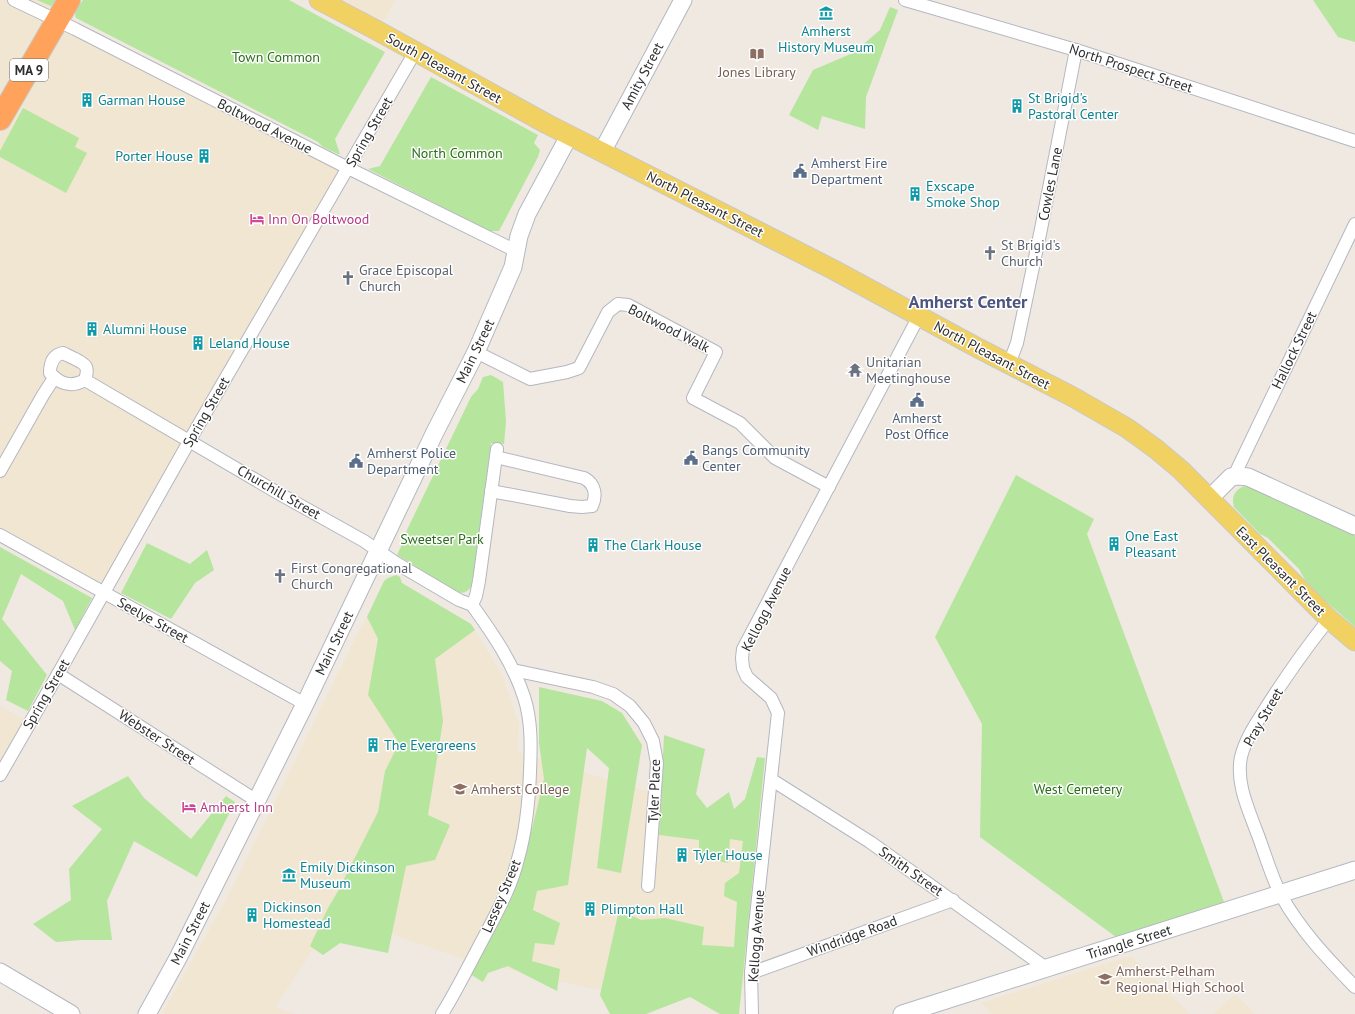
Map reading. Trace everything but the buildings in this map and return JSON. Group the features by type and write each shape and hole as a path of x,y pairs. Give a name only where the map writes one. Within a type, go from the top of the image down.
{"highway":[{"name":"MA 9","path":"0,119 69,0"}],"main road":[{"name":"South Pleasant Street","path":"319,0 569,136"},
{"name":"Amity Street","path":"602,152 683,0"},
{"name":"North Pleasant Street","path":"569,136 828,267 1096,410 1134,433 1172,462 1210,498"},
{"name":"Main Street","path":"147,1014 178,958 257,801 435,432 476,352 513,267 519,236 527,214 569,136"},
{"path":"1210,498 1224,483 1234,476 1248,477 1355,526"},
{"name":"East Pleasant Street","path":"1210,498 1261,552 1329,619 1355,641"},
{"name":"Triangle Street","path":"902,1014 1355,870"},
{"path":"0,972 71,1014"}],"street":[{"name":"Boltwood Avenue","path":"14,0 57,20 348,168 516,251"},
{"name":"North Prospect Street","path":"905,0 1076,50 1355,141"},
{"name":"Cowles Lane","path":"1009,364 1017,343 1076,50"},
{"name":"Spring Street","path":"0,774 189,441 415,52"},
{"name":"Hallock Street","path":"1234,476 1355,224"},
{"name":"Boltwood Walk","path":"476,352 530,379 569,372 579,368 608,312 618,304 628,305 716,352 693,398 740,423 775,458 829,487"},
{"name":"Kellogg Avenue","path":"752,1014 751,972 778,713 771,698 747,677 743,668 743,649 919,316"},
{"path":"63,353 86,367 87,373 85,380 77,385 71,385 54,378 50,373 50,366 52,359 58,354 63,353"},
{"path":"0,471 54,378"},
{"name":"Churchill Street","path":"85,380 278,493 364,541 396,563 459,600 472,605"},
{"path":"472,605 476,596 479,581 496,453 589,480 593,485 595,500 592,506 582,507 491,492"},
{"name":"Seelye Street","path":"0,535 305,704"},
{"name":"Lessey Street","path":"442,1014 454,995 501,905 518,860 525,824 529,786 531,753 529,721 524,698 513,670 500,646 472,605"},
{"name":"Pray Street","path":"1329,619 1272,697 1253,729 1242,756 1239,776 1246,803 1280,894 1290,910 1325,956 1355,987"},
{"name":"Tyler Place","path":"513,670 593,687 613,694 630,706 644,723 653,741 657,763 648,886"},
{"name":"Webster Street","path":"58,674 257,801"},
{"name":"Smith Street","path":"772,780 870,842 1046,968"},
{"name":"Windridge Road","path":"751,972 953,900"}],"shaded area":[{"path":"0,0 69,0 57,20 348,168 104,593 0,535"},
{"path":"319,0 395,0 378,31"},
{"name":"Amherst College","path":"367,617 401,684 475,630 502,675 519,724 517,752 762,826 746,986 594,989 464,959 336,915 275,1007 294,1014 162,1014 232,889"},
{"path":"0,706 30,723 0,775"},
{"name":"Amherst-Pelham Regional High School","path":"1131,956 1190,1014 992,1014 981,1003"},
{"name":"Amherst-Pelham Regional High School","path":"1235,994 1255,1014 1214,1014"}],"green space":[{"path":"37,0 59,0 51,6"},
{"name":"Town Common","path":"83,0 289,0 385,52 335,139 340,154 338,154 323,147 318,142 76,18 76,11"},
{"path":"1313,0 1355,0 1355,42 1338,37"},
{"path":"890,7 898,10 866,97 865,129 822,116 818,130 789,115 813,70 853,53 880,30"},
{"name":"North Common","path":"431,77 538,135 534,143 540,150 538,157 499,231 489,231 368,169 380,166"},
{"path":"23,108 79,138 75,147 87,153 66,193 0,157 0,151"},
{"name":"Sweetser Park","path":"491,375 503,382 506,421 504,444 491,443 472,584 467,591 459,593 397,555 407,530 471,397 478,389 483,377"},
{"name":"West Cemetery","path":"1016,475 1094,519 1087,534 1224,902 1116,937 980,837 982,724 935,637"},
{"path":"1244,486 1256,489 1355,536 1355,627 1320,596 1305,580 1299,569 1268,538 1260,534 1234,507 1234,494"},
{"path":"147,543 190,564 207,550 214,570 195,583 171,619 121,593"},
{"path":"0,547 92,598 75,630 63,601 21,574 2,619 47,675 28,711 6,700 12,671 0,661"},
{"path":"396,575 400,577 402,583 471,624 475,630 435,659 443,721 428,815 450,825 435,860 406,866 388,953 340,943 323,955 310,946 378,812 385,771 399,743 368,695 378,639 367,617 384,581"},
{"path":"539,687 602,701 622,713 642,745 621,873 597,868 609,768 587,748 568,885 537,891 533,910 560,923 554,945 535,943 532,961 560,969 557,991 508,966 488,973 483,982 470,974 519,871 532,829 544,779 539,743"},
{"path":"664,735 705,749 696,794 707,808 729,792 734,809 745,799 757,757 765,758 739,1014 720,1014 690,997 646,1014 610,1014 600,995 619,910 641,920 665,918 704,927 702,945 734,947 737,902 724,896 725,883 739,873 743,841 730,839 728,863 699,857 699,840 659,835"},
{"path":"128,776 144,798 191,839 226,796 235,802 197,877 134,841 107,901 112,940 56,942 33,924 71,900 69,869 102,829 72,806"}],"place":[{"name":"Amherst History Museum","path":"826,13"},
{"name":"Jones Library","path":"757,54"},
{"name":"Garman House","path":"87,100"},
{"name":"St Brigid's Pastoral Center","path":"1017,106"},
{"name":"Porter House","path":"204,156"},
{"name":"Amherst Fire Department","path":"800,171"},
{"name":"Exscape Smoke Shop","path":"915,194"},
{"name":"Inn On Boltwood","path":"257,219"},
{"name":"St Brigid's Church","path":"990,253"},
{"name":"Grace Episcopal Church","path":"348,278"},
{"name":"Alumni House","path":"92,329"},
{"name":"Leland House","path":"198,343"},
{"name":"Unitarian Meetinghouse","path":"855,370"},
{"name":"Amherst Post Office","path":"917,400"},
{"name":"Bangs Community Center","path":"691,458"},
{"name":"Amherst Police Department","path":"356,461"},
{"name":"One East Pleasant","path":"1114,544"},
{"name":"The Clark House","path":"593,545"},
{"name":"First Congregational Church","path":"280,576"},
{"name":"The Evergreens","path":"373,745"},
{"name":"Amherst College","path":"460,789"},
{"name":"Amherst Inn","path":"189,807"},
{"name":"Tyler House","path":"682,855"},
{"name":"Emily Dickinson Museum","path":"289,875"},
{"name":"Plimpton Hall","path":"590,909"},
{"name":"Dickinson Homestead","path":"252,915"},
{"name":"Amherst-Pelham Regional High School","path":"1105,979"}],"district":[{"name":"Amherst Center","path":"968,301"}]}
